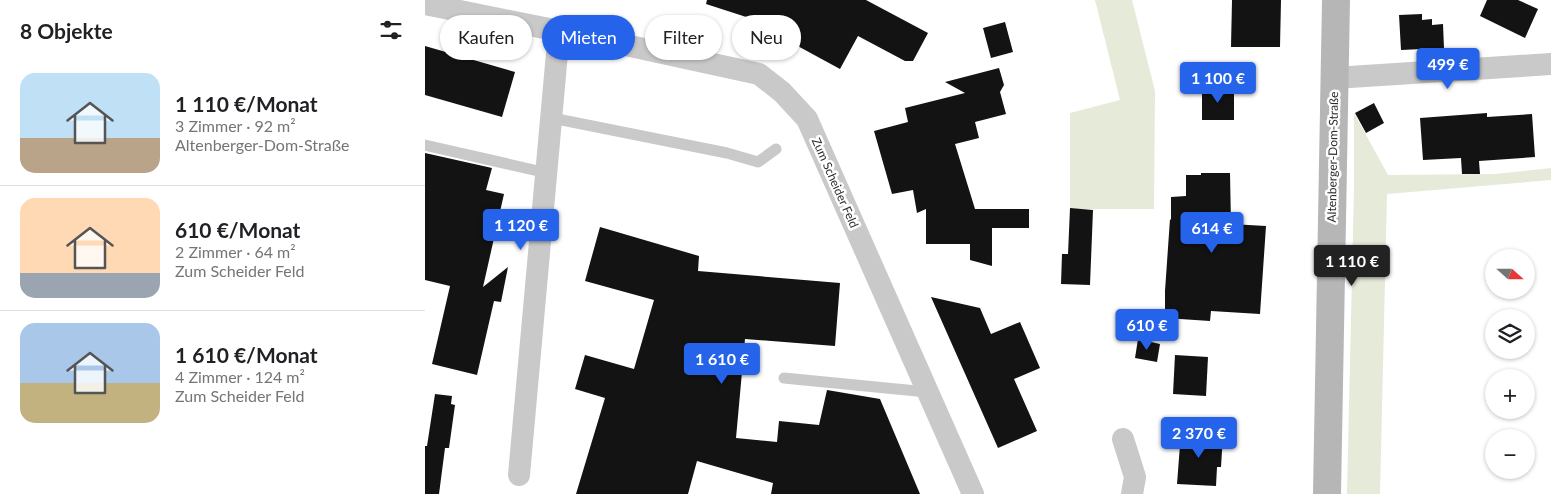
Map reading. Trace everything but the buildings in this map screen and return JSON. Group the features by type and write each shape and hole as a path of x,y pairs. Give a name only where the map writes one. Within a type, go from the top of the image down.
{"main road":[{"name":"Altenberger-Dom-Straße","path":"1327,494 1336,0"}],"street":[{"name":"Zum Scheider Feld","path":"425,4 542,28"},
{"name":"Zum Scheider Feld","path":"635,47 759,74 782,92 807,119 973,494"},
{"path":"519,475 557,60"},
{"path":"1334,78 1551,64"},
{"path":"1123,439 1135,477 1132,494"}],"lane":[{"path":"552,118 727,153 758,162 776,149"},
{"path":"425,145 547,173"},
{"path":"784,378 927,392"}],"green space":[{"path":"1095,0 1132,0 1155,91 1154,209 1070,209 1070,113 1120,100"},
{"path":"1354,113 1388,175 1495,174 1551,168 1551,180 1387,194 1380,494 1347,494"}]}
